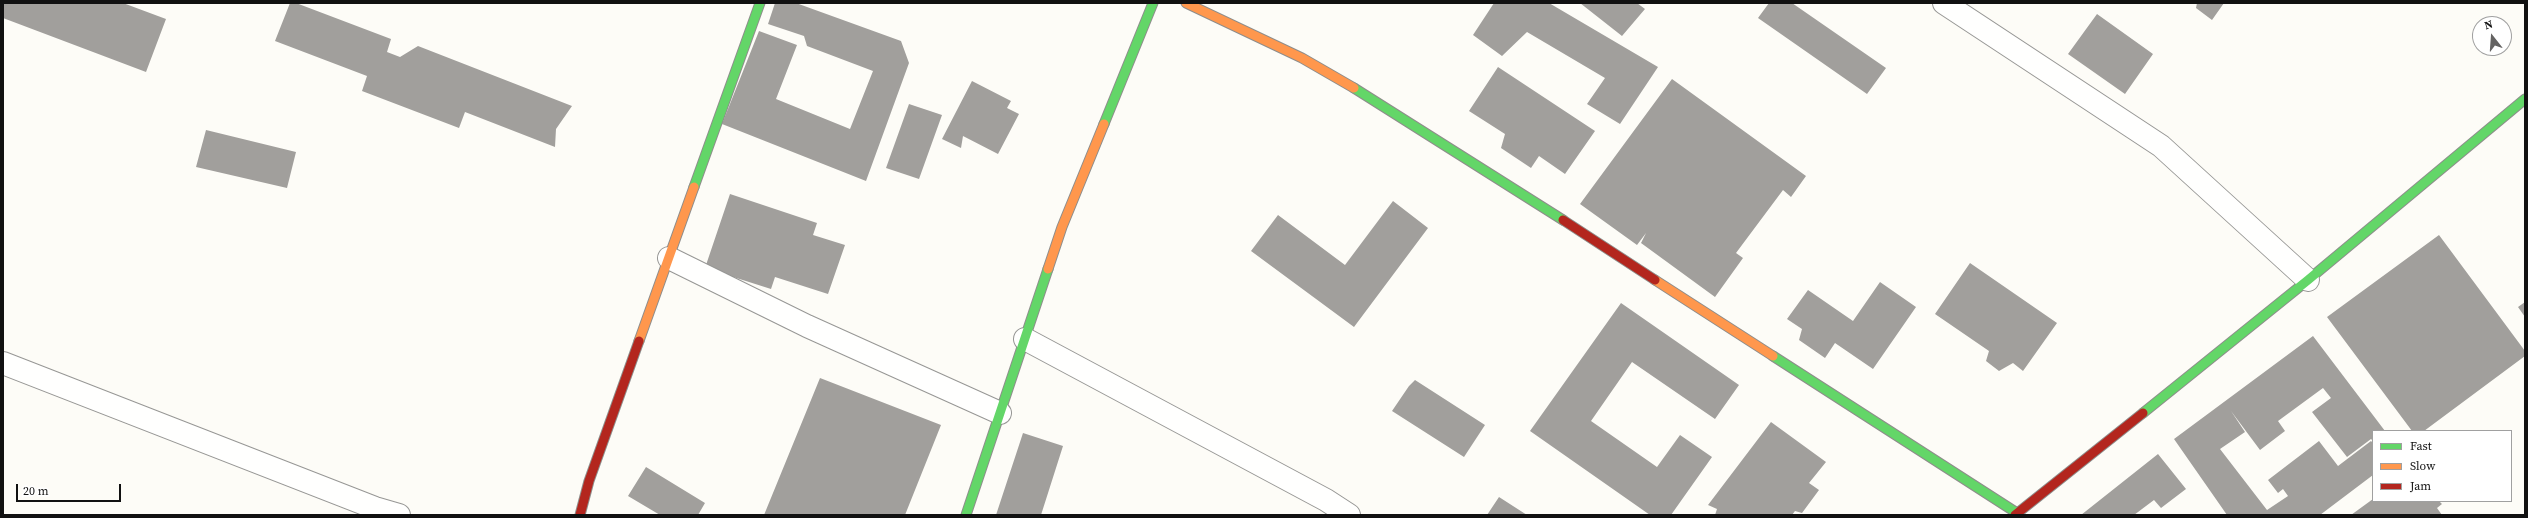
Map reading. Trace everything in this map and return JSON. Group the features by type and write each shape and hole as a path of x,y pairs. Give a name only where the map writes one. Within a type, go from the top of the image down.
{"street":[{"path":"580,515 589,481 760,3"},
{"path":"966,515 1062,227 1153,3"},
{"path":"1186,3 1302,58 1390,109 2016,514 2308,280 2525,99"},
{"path":"1944,3 2161,146 2308,280"},
{"path":"669,258 807,326 1000,413"},
{"path":"1025,339 1319,496 1350,515"},
{"path":"3,363 376,508 399,515"}],"building":[{"path":"3,3 123,3 166,19 146,72 3,18"},
{"path":"290,3 296,3 391,39 387,52 400,57 418,46 572,106 556,129 555,147 465,112 459,128 362,91 367,76 275,41"},
{"path":"775,3 796,3 901,41 909,63 866,181 722,124 759,31 797,45 776,99 850,129 873,71 807,46 804,36 768,24"},
{"path":"1494,3 1549,3 1658,67 1620,124 1587,104 1605,78 1527,32 1502,56 1473,35"},
{"path":"1580,3 1637,3 1645,9 1622,36"},
{"path":"1769,3 1792,3 1886,68 1867,94 1758,18"},
{"path":"2197,3 2224,3 2212,20 2196,8"},
{"path":"2097,14 2153,54 2125,94 2068,54"},
{"path":"1498,67 1595,131 1565,174 1539,156 1531,168 1501,148 1505,134 1469,111"},
{"path":"1672,79 1806,176 1791,197 1783,190 1736,253 1743,258 1715,297 1641,243 1646,233 1637,245 1580,204"},
{"path":"972,81 1011,101 1007,108 1019,114 998,154 963,136 961,148 942,139"},
{"path":"909,104 942,115 919,179 886,168"},
{"path":"206,130 296,152 287,188 196,167"},
{"path":"730,194 817,223 813,235 845,245 828,294 775,277 771,289 705,268"},
{"path":"1393,201 1428,228 1354,327 1251,251 1278,215 1345,265"},
{"path":"2439,235 2525,351 2525,356 2425,430 2411,430 2327,317"},
{"path":"1970,263 2057,323 2023,371 2013,363 1999,371 1986,361 1989,351 1935,314"},
{"path":"1880,282 1916,307 1873,369 1835,343 1825,358 1799,340 1802,329 1787,319 1808,290 1853,321"},
{"path":"2525,302 2525,317 2518,307"},
{"path":"1621,303 1739,385 1715,419 1632,362 1591,421 1657,467 1680,435 1712,457 1671,515 1650,515 1530,431"},
{"path":"2313,336 2384,430 2372,430 2372,440 2371,439 2347,457 2312,412 2331,398 2323,388 2278,421 2285,431 2260,450 2231,411 2245,432 2220,449 2267,510 2288,496 2283,489 2278,493 2268,480 2319,441 2338,466 2371,441 2372,442 2372,476 2320,515 2227,515 2174,439"},
{"path":"820,378 941,425 905,515 764,515"},
{"path":"1415,380 1485,425 1464,457 1392,411 1409,386"},
{"path":"1771,422 1826,462 1809,483 1819,490 1802,513 1795,511 1792,515 1715,515 1717,509 1708,505"},
{"path":"1023,433 1063,446 1041,515 996,515"},
{"path":"2158,454 2186,489 2161,508 2154,500 2134,515 2081,515"},
{"path":"646,467 705,503 698,515 660,515 628,496"},
{"path":"1499,497 1527,515 1487,515"},
{"path":"2372,500 2372,502 2440,502 2442,504 2437,508 2442,515 2351,515"}],"traffic: fast":[{"path":"694,187 760,3"},
{"path":"1104,124 1153,3"},
{"path":"1354,88 1563,220"},
{"path":"2143,413 2308,280 2525,99"},
{"path":"966,515 1048,269"},
{"path":"1773,356 2017,513"}],"traffic: slow":[{"path":"1186,3 1302,58 1354,88"},
{"path":"1048,269 1062,227 1104,124"},
{"path":"639,341 694,187"},
{"path":"1655,280 1773,356"}],"traffic: jam":[{"path":"1563,220 1655,280"},
{"path":"580,515 589,481 639,341"},
{"path":"2015,515 2143,413"}]}
